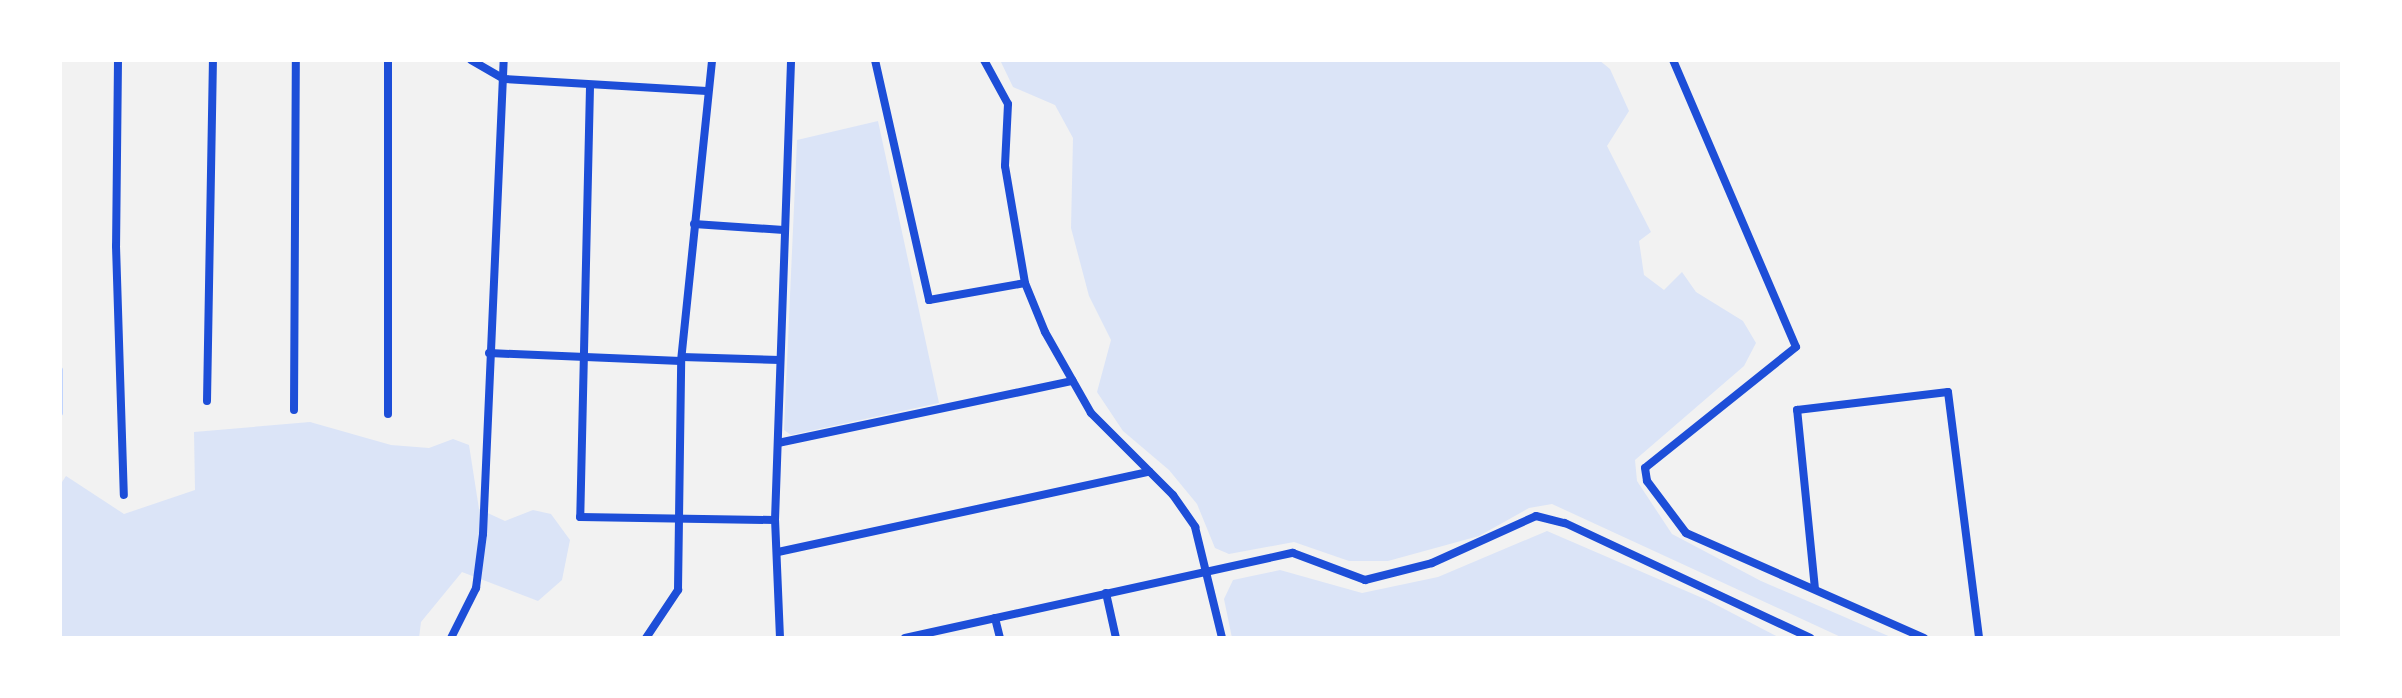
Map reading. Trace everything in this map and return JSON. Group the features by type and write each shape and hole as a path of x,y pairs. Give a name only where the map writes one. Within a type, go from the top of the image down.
{"street":[{"path":"118,60 116,246 124,495"},
{"path":"207,401 213,60"},
{"path":"294,410 296,60"},
{"path":"388,60 388,414"},
{"path":"471,60 504,79 590,87 707,91"},
{"path":"451,638 476,588 483,534 504,60"},
{"path":"646,638 678,590 682,359 712,60"},
{"path":"780,638 775,520 791,60"},
{"path":"875,60 929,300 1025,283"},
{"path":"984,60 1008,104 1005,166 1025,283 1091,413 1149,472 1195,527 1208,570 1222,638"},
{"path":"1673,60 1796,347 1645,468 1647,481 1686,533 1924,638"},
{"path":"590,87 580,517 678,516 775,520"},
{"path":"694,224 784,230"},
{"path":"489,353 780,360"},
{"path":"778,443 1073,381"},
{"path":"1815,589 1797,410 1948,392 1979,638"},
{"path":"778,552 1149,472"},
{"path":"905,638 1293,553 1365,580 1432,563 1536,516 1565,523 1810,638"},
{"path":"1106,593 1116,638"},
{"path":"995,618 1000,638"}],"shaded area":[{"path":"1000,60 1599,60 1610,69 1629,111 1607,146 1651,232 1639,241 1644,275 1664,290 1682,272 1696,292 1743,321 1756,343 1744,366 1635,460 1637,481 1672,534 1761,581 1893,638 1843,638 1552,504 1529,508 1479,536 1388,561 1349,561 1294,542 1229,554 1215,548 1197,504 1169,470 1123,431 1097,392 1111,340 1089,296 1071,228 1073,138 1055,105 1013,87"},
{"path":"878,121 939,403 791,435 784,430 797,140"},
{"path":"310,422 391,445 429,448 453,439 469,445 479,509 505,521 533,510 551,514 570,540 562,580 538,601 462,572 421,622 419,638 60,638 60,485 66,476 124,514 195,490 194,432"},
{"path":"1547,531 1707,600 1780,638 1232,638 1224,599 1233,580 1280,570 1362,593 1438,577"}],"waterway":[{"path":"60,370 60,413"}]}
